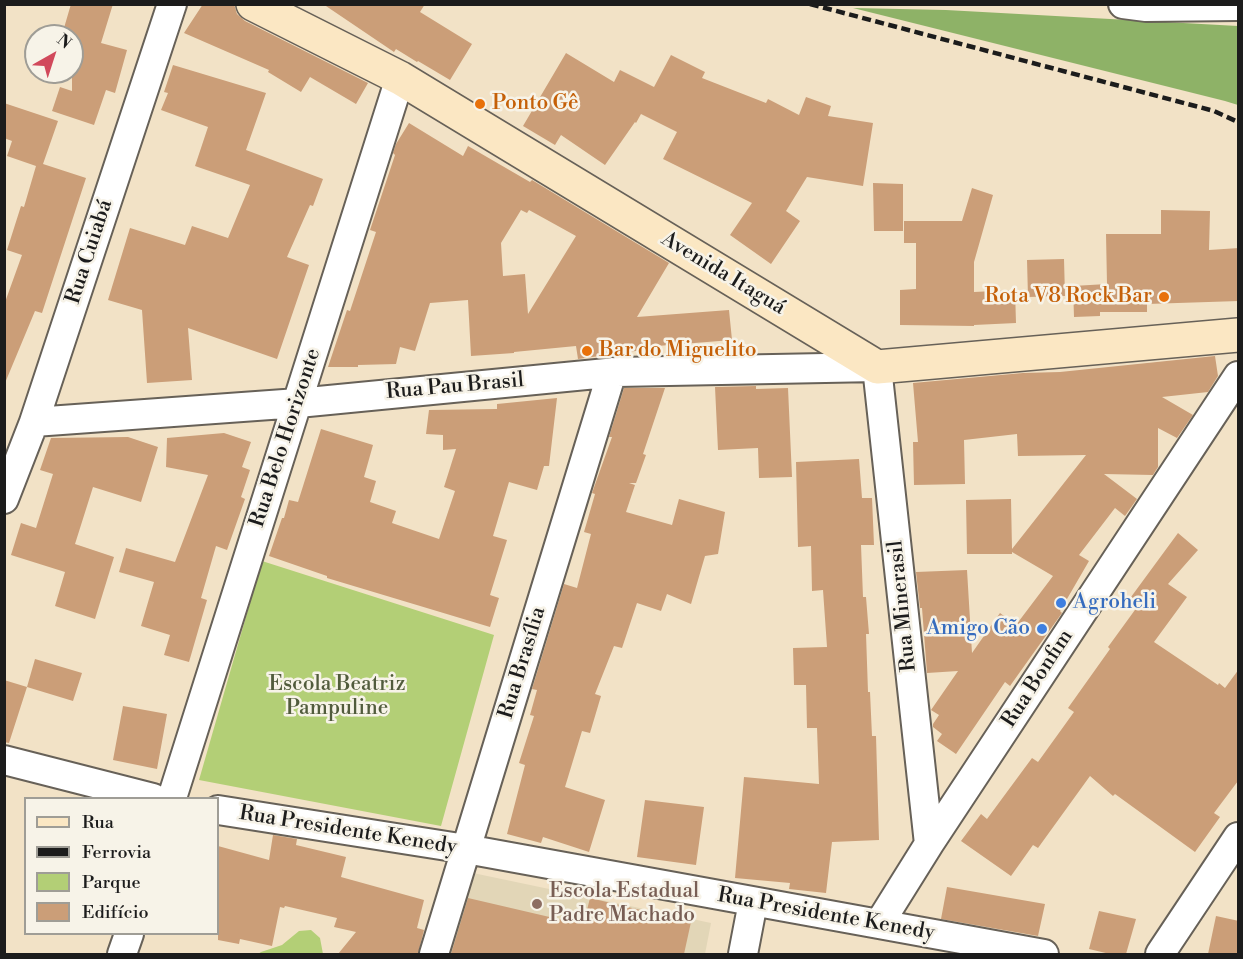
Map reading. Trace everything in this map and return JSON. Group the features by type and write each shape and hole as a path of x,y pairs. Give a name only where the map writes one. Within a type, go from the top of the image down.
{"main road":[{"name":"Avenida Itaguá","path":"253,4 400,78 877,367"},
{"path":"877,367 1239,335"}],"street":[{"name":"Rua Cuiabá","path":"4,499 34,422 172,4"},
{"path":"1138,5 1239,6"},
{"name":"Rua Belo Horizonte","path":"172,797 400,78"},
{"name":"Rua Pau Brasil","path":"34,422 298,402 612,372 877,367"},
{"name":"Rua Minerasil","path":"877,367 928,844"},
{"name":"Rua Brasília","path":"434,954 612,372"},
{"name":"Rua Bonfim","path":"879,924 928,844 1239,376"},
{"path":"4,760 149,797"},
{"name":"Rua Presidente Kenedy","path":"219,810 466,849 1044,954"},
{"path":"1160,954 1239,837"},
{"path":"743,954 753,902"},
{"path":"122,954 128,935"}],"shaded area":[{"name":"Escola Estadual Padre Machado","path":"473,873 711,923 705,954 442,954"}],"green space":[{"path":"853,8 946,10 1238,26 1238,105 1225,101"},
{"name":"Escola Beatriz Pampuline","path":"262,561 494,635 441,826 199,780"},
{"path":"311,930 320,938 323,954 258,954 282,945 299,931"}],"building":[{"path":"71,4 113,4 101,43 127,50 115,93 106,90 94,125 52,111 60,87 72,91 72,84 84,84 84,24 65,24"},
{"path":"203,4 234,4 237,14 245,21 368,83 356,104 310,77 301,92 268,72 269,70 184,33"},
{"path":"323,4 425,4 420,12 472,44 450,80 396,49 394,52"},
{"path":"566,53 614,82 620,70 654,87 671,55 705,72 702,78 766,103 768,99 799,115 806,97 831,106 828,116 873,123 863,186 807,177 786,211 800,221 771,264 730,235 752,203 663,159 677,132 641,114 605,165 561,135 555,145 523,126"},
{"path":"173,65 266,93 246,150 323,179 313,206 310,205 287,257 309,265 277,359 188,328 192,380 147,383 142,310 108,300 130,228 185,245 192,226 228,238 250,185 195,166 208,127 161,110 168,93 164,92"},
{"path":"4,103 58,121 43,164 86,178 42,313 35,311 5,383 4,305 22,255 7,250 21,206 24,207 36,166 7,156 12,141 4,138"},
{"path":"409,123 463,156 468,146 530,182 532,180 669,263 637,317 729,310 732,340 657,346 657,348 578,359 576,346 471,356 468,300 430,303 415,351 400,347 396,364 328,367 347,310 350,311 376,232 370,230 395,155 393,153","holes":["521,210 527,213 529,210 576,236 528,314 525,274 503,276 501,243"]},
{"path":"873,183 903,184 903,231 874,231"},
{"path":"972,188 993,195 974,262 974,292 1015,290 1016,323 974,326 900,325 900,290 916,289 916,243 904,243 904,221 962,221"},
{"path":"1161,210 1210,211 1209,250 1239,248 1239,301 1147,304 1147,312 1100,312 1100,316 1074,317 1073,286 1107,284 1106,234 1161,234"},
{"path":"1064,259 1065,296 1028,297 1027,260"},
{"path":"1215,356 1218,376 1208,392 1162,397 1193,415 1177,438 1158,428 1158,467 1153,475 1104,474 1137,499 1125,516 1115,508 1079,555 1089,561 1060,611 1062,613 1010,686 1005,682 956,754 937,741 942,734 933,727 933,724 939,715 931,710 958,671 927,673 922,608 920,608 916,572 967,570 972,653 1000,613 1016,625 1053,576 1012,552 1012,554 967,554 966,500 1011,499 1012,549 1086,455 1018,456 1017,434 964,440 965,484 914,485 913,442 918,442 913,383 1060,372"},
{"path":"756,386 756,389 788,388 792,477 759,478 758,448 718,450 715,387"},
{"path":"624,388 665,388 636,483 629,483 635,485 626,512 672,525 679,499 725,512 718,554 705,556 691,604 667,594 661,611 637,603 622,648 614,646 595,694 601,696 590,733 582,731 565,787 605,800 589,852 543,837 541,843 507,834 525,765 519,763 534,716 530,715 537,690 532,689 564,584 577,588 591,534 584,532 595,494 592,493 612,437 609,437"},
{"path":"557,398 549,466 544,466 537,490 509,482 493,536 507,540 490,595 499,598 490,627 327,578 327,576 269,556 289,500 298,502 321,429 373,445 364,477 376,481 370,502 396,511 392,523 439,539 455,491 444,487 456,449 443,450 443,435 426,434 429,410 497,409 497,404"},
{"path":"224,433 251,442 242,467 250,470 241,497 245,499 227,550 216,546 201,598 207,600 189,662 164,655 170,635 141,626 154,582 119,572 126,548 175,562 208,475 166,467 167,438"},
{"path":"128,437 158,447 141,502 93,487 75,544 114,557 95,619 55,606 65,572 11,555 21,523 36,528 53,474 40,470 51,438"},
{"path":"859,459 862,498 872,498 874,545 861,545 863,597 866,597 869,634 866,634 868,692 870,692 872,736 876,736 879,840 832,842 826,893 789,889 790,883 735,878 744,777 819,784 817,728 807,728 806,685 794,685 793,648 827,647 823,590 812,591 811,546 798,547 796,462"},
{"path":"1178,533 1198,550 1168,584 1187,597 1154,642 1225,688 1239,669 1238,781 1214,813 1220,817 1195,852 1115,794 1113,796 1090,776 1038,848 1033,845 1011,876 961,841 981,814 987,819 1032,758 1038,762 1074,712 1068,708 1140,603 1131,597"},
{"path":"35,659 82,673 73,701 27,687"},
{"path":"4,680 27,687 9,743 4,742"},
{"path":"123,706 167,714 157,769 113,760"},
{"path":"645,800 704,807 696,865 637,857"},
{"path":"273,835 297,839 296,845 346,857 341,877 424,900 417,928 424,930 418,954 338,954 356,932 334,927 337,918 285,906 280,907 272,946 240,939 239,944 218,940 219,846 269,860"},
{"path":"947,887 1045,904 1038,936 941,919"},
{"name":"Escola Estadual Padre Machado","path":"468,898 571,922 572,915 585,918 590,898 691,922 684,954 451,954"},
{"path":"1099,911 1136,919 1126,954 1110,954 1089,949"},
{"path":"1216,916 1239,921 1239,954 1208,954"}],"railway":[{"path":"810,4 1214,111 1238,122"}],"place":[{"name":"Ponto Gê","path":"480,104"},
{"name":"Rota V8 Rock Bar","path":"1164,297"},
{"name":"Bar do Miguelito","path":"587,351"},
{"name":"Agroheli","path":"1061,603"},
{"name":"Amigo Cão","path":"1042,629"},
{"name":"Escola Estadual Padre Machado","path":"537,904"}]}
